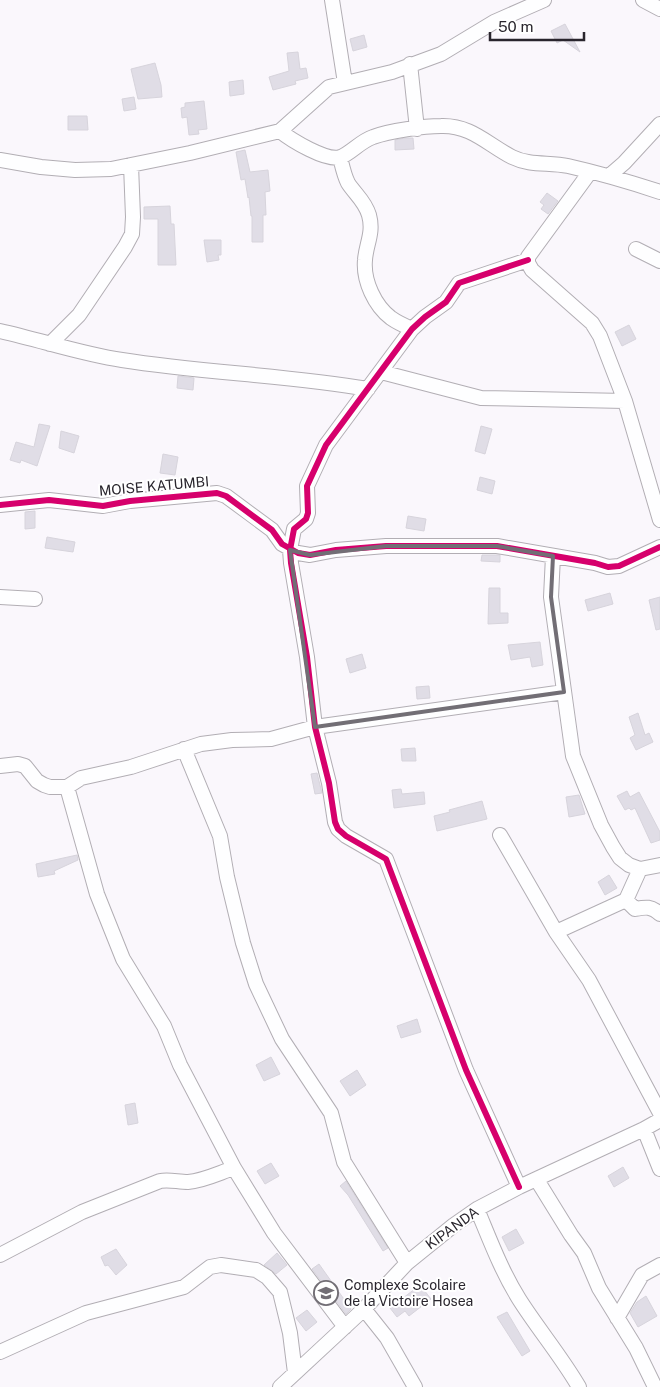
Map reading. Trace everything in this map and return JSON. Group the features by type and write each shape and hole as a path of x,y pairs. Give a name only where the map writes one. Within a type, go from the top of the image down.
{"street":[{"path":"332,0 345,83"},
{"path":"0,160 41,167 102,170 190,153 224,143 280,131 328,86 392,72 441,54 494,22 544,0"},
{"path":"644,0 660,9"},
{"path":"410,64 417,129"},
{"path":"609,176 660,124"},
{"path":"280,131 290,139 332,158 340,157 371,137 441,126 463,128 480,135 521,161 566,166 609,176 660,192"},
{"path":"340,157 348,182 362,198 370,218 371,237 365,259 367,283 373,296 390,318 412,329"},
{"path":"50,344 79,314 132,234 131,165"},
{"path":"519,1187 462,1061 386,859 346,836 338,829 335,822 329,783 315,727 307,658 290,550 294,529 306,519 308,513 307,486 326,445 412,329 446,302 459,283 528,260 590,172"},
{"path":"636,249 660,261"},
{"path":"528,260 532,270 592,324 606,349 625,401 660,520"},
{"path":"0,331 122,360 296,378 368,389"},
{"path":"381,372 481,398 625,401"},
{"name":"MOISE KATUMBI","path":"0,506 49,500 103,506 130,501 218,493 226,496 272,530 282,544 290,550"},
{"path":"290,550 310,555 336,550 386,546 497,546 595,563 608,567 619,566 660,547"},
{"path":"553,556 551,597 573,756 601,825 620,858 629,865 640,869 660,865"},
{"path":"0,597 35,599"},
{"path":"0,766 18,764 25,766 37,781 44,785 67,787 81,778 131,767 200,744 232,740 271,740 315,727 564,692"},
{"path":"184,749 220,836 227,877 256,984 282,1039 331,1113 344,1162 407,1263"},
{"path":"67,787 99,901 123,959 164,1026 180,1064 234,1168 274,1233 345,1327"},
{"path":"500,835 556,932 589,980 660,1114"},
{"path":"556,932 626,900 640,869"},
{"path":"626,900 634,909 649,906 660,914"},
{"name":"KIPANDA","path":"280,1387 364,1309 407,1263 454,1224 477,1209 519,1187 660,1120"},
{"path":"644,1129 660,1169"},
{"path":"0,1255 82,1212 160,1181 196,1181 234,1168"},
{"path":"537,1180 570,1235 584,1253 599,1288 636,1348 655,1387"},
{"path":"477,1209 503,1272 528,1313 553,1346 579,1387"},
{"path":"0,1352 86,1313 184,1287 210,1268 220,1265 256,1270 267,1276 280,1292 290,1333 295,1373"},
{"path":"617,1318 642,1275 660,1265"},
{"path":"364,1309 387,1338 415,1387"}],"highlighted area":[{"path":"386,546 497,546 553,556 551,597 564,692 315,727 290,550 310,555"}],"building":[{"path":"565,24 580,52 563,40 557,43 551,31"},
{"path":"364,35 367,47 353,51 350,39"},
{"path":"298,52 300,69 306,68 308,78 295,81 296,84 273,90 269,77 289,71 287,53"},
{"path":"155,63 162,97 138,99 131,69"},
{"path":"243,80 244,94 230,96 229,82"},
{"path":"134,97 136,109 124,111 122,99"},
{"path":"204,101 207,129 198,130 199,134 189,135 187,117 182,118 181,108 185,107 185,103"},
{"path":"68,116 87,116 88,130 68,130"},
{"path":"413,138 414,149 395,150 395,140"},
{"path":"245,150 250,172 268,170 270,191 265,192 266,215 263,215 263,242 252,242 252,216 249,197 245,179 241,180 236,152"},
{"path":"547,193 558,201 548,214 541,209 544,205 540,202"},
{"path":"170,206 171,224 174,224 176,265 158,265 158,219 144,219 144,207"},
{"path":"204,240 221,240 219,260 207,262"},
{"path":"629,325 636,339 622,346 615,332"},
{"path":"178,376 194,378 193,390 177,388"},
{"path":"39,424 50,426 37,466 21,460 20,463 10,460 16,442 34,447"},
{"path":"481,426 492,429 485,454 475,451"},
{"path":"61,431 79,436 74,453 59,448"},
{"path":"163,454 178,457 175,475 160,473"},
{"path":"480,477 495,481 492,494 477,490"},
{"path":"35,511 35,528 25,529 25,512"},
{"path":"408,516 426,519 424,531 406,528"},
{"path":"47,537 75,542 73,552 45,548"},
{"path":"482,555 500,555 500,562 481,561"},
{"path":"489,588 500,588 500,613 508,613 508,623 488,624"},
{"path":"610,593 613,604 588,611 585,600"},
{"path":"660,597 660,629 656,630 649,600"},
{"path":"540,642 543,665 532,667 530,657 511,660 508,645"},
{"path":"362,654 366,668 350,673 346,659"},
{"path":"429,686 430,698 417,699 416,687"},
{"path":"638,713 645,735 649,733 653,742 636,750 630,738 635,735 629,717"},
{"path":"415,748 416,761 402,761 401,749"},
{"path":"317,773 322,793 315,794 311,774"},
{"path":"401,789 402,794 424,792 425,804 394,808 392,790"},
{"path":"627,791 630,797 639,792 660,832 660,840 651,843 635,808 625,810 617,796"},
{"path":"579,795 585,814 569,817 566,797"},
{"path":"482,801 487,819 437,831 434,816"},
{"path":"77,855 78,860 54,871 55,874 38,877 36,864"},
{"path":"609,875 617,888 605,895 598,882"},
{"path":"417,1019 421,1032 401,1038 397,1026"},
{"path":"271,1057 280,1074 264,1081 256,1065"},
{"path":"357,1070 366,1085 350,1096 340,1081"},
{"path":"135,1103 138,1123 128,1125 125,1105"},
{"path":"271,1163 279,1176 265,1184 257,1171"},
{"path":"623,1167 629,1178 614,1187 608,1176"},
{"path":"346,1181 388,1248 383,1251 348,1195 340,1186"},
{"path":"516,1229 524,1243 509,1251 502,1237"},
{"path":"116,1249 127,1265 116,1275 108,1265 105,1266 101,1257"},
{"path":"277,1253 287,1265 276,1274 264,1265"},
{"path":"319,1264 351,1309 346,1314 312,1269"},
{"path":"420,1285 431,1299 409,1316 405,1311 397,1317 390,1308"},
{"path":"646,1296 657,1316 638,1327 630,1313 637,1302"},
{"path":"307,1310 317,1322 306,1331 296,1318"},
{"path":"507,1312 530,1351 522,1356 497,1317"}],"cycle path":[{"path":"519,1187 466,1070 386,859 346,836 338,829 335,822 329,783 315,727 307,657 290,550 294,529 306,519 308,513 307,486 326,445 412,329 446,302 459,283 528,260"},
{"path":"0,505 49,500 103,506 130,501 217,493 226,496 272,530 282,544 298,553 310,555 336,550 386,546 497,546 595,563 608,567 619,566 660,547"}],"place":[{"name":"Complexe Scolaire de la Victoire Hosea","path":"326,1293"}]}
